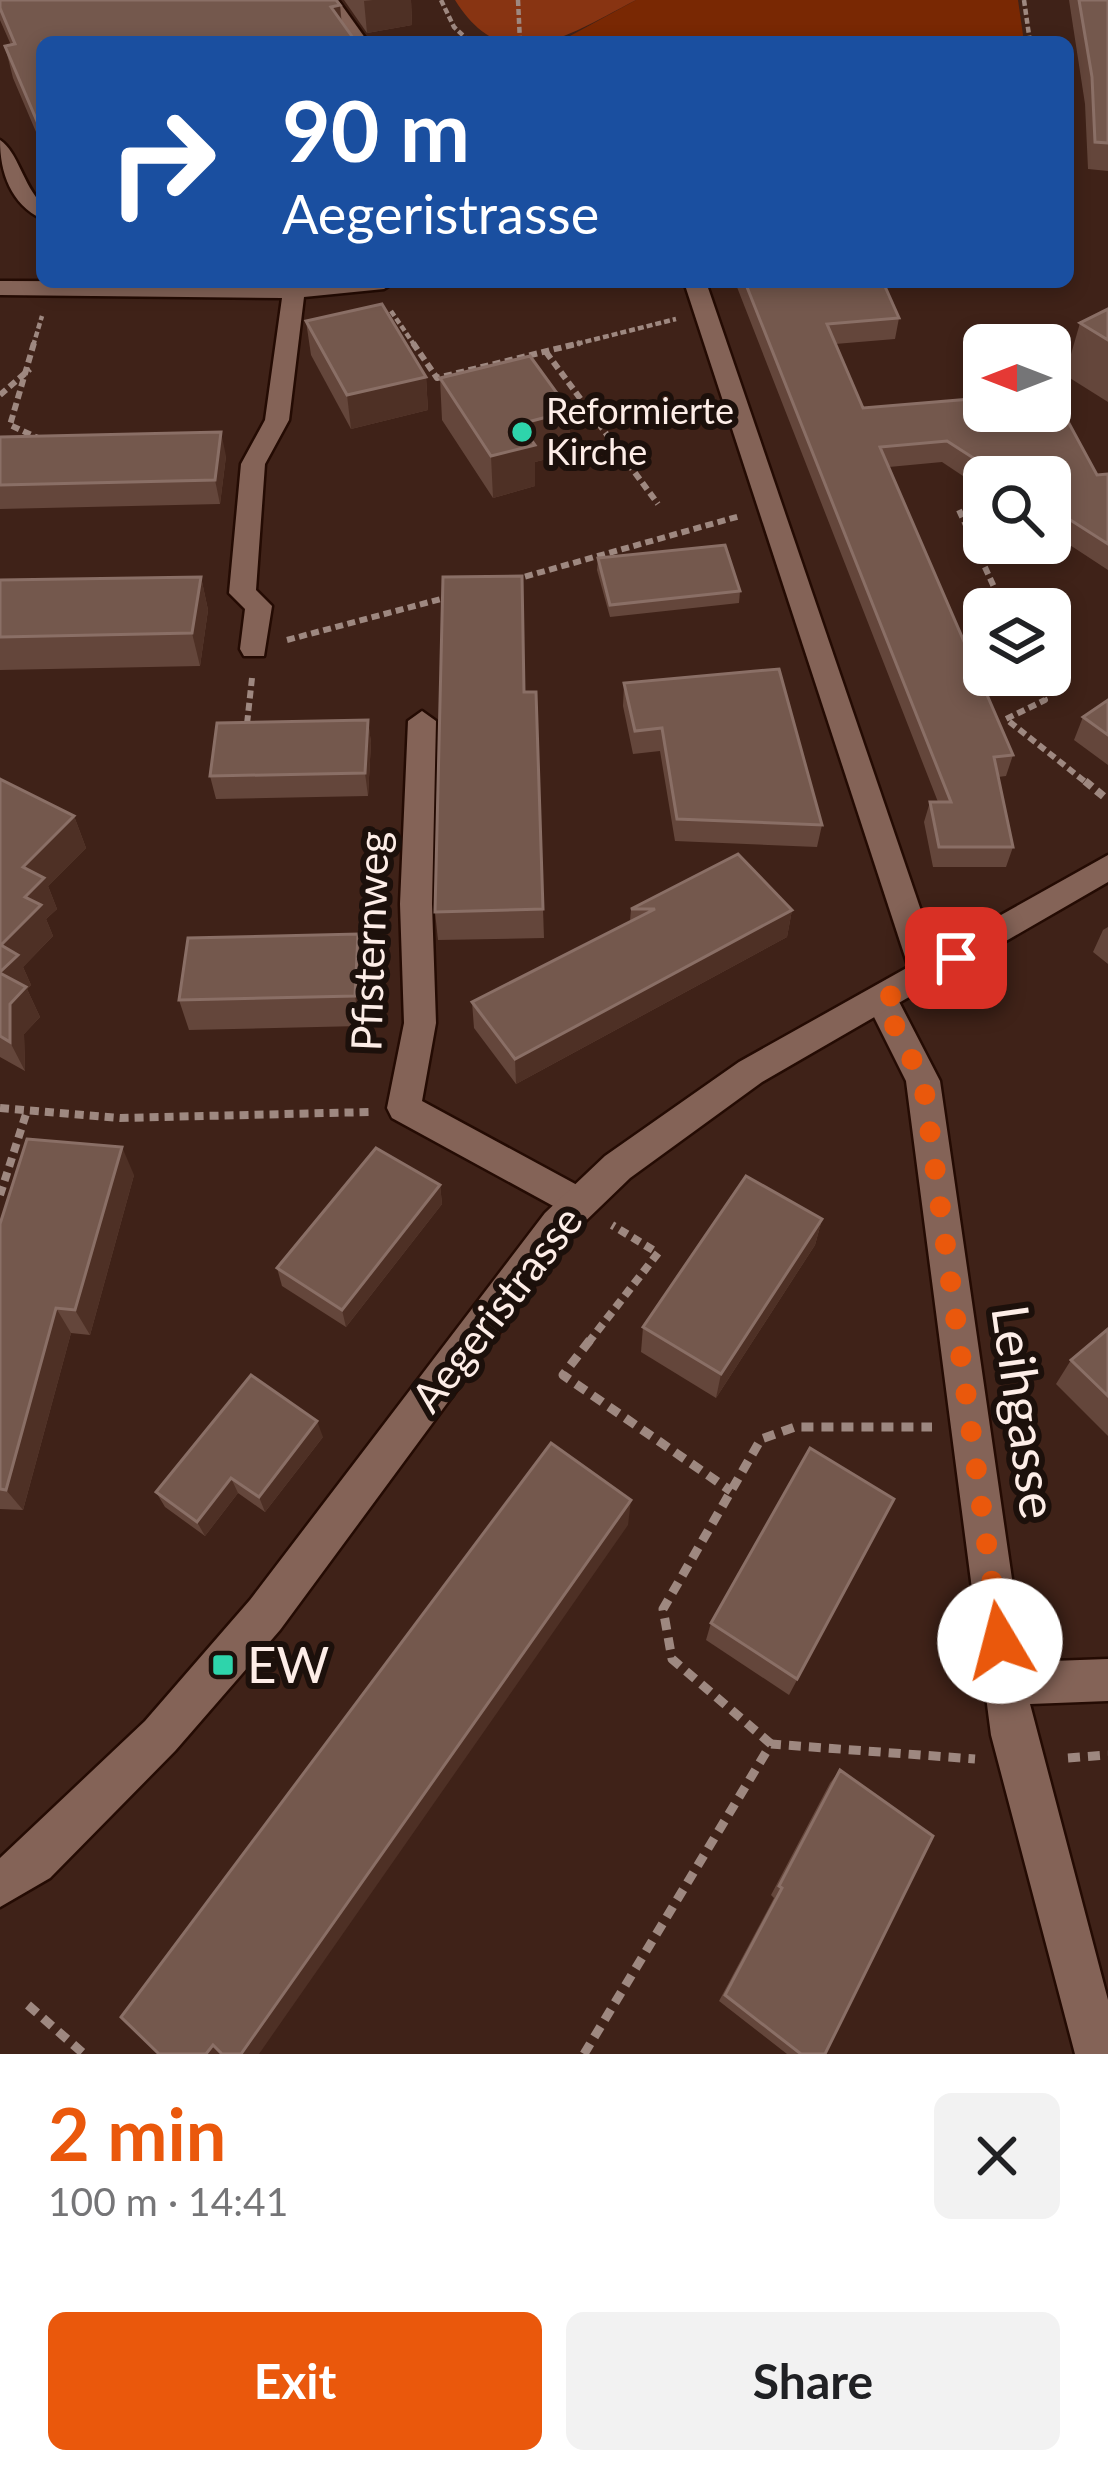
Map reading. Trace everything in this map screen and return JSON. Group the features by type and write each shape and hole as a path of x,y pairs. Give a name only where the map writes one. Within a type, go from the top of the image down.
{"street":[{"path":"0,288 36,288"},
{"path":"233,288 326,288"},
{"path":"697,288 927,975"},
{"path":"254,649 259,606 242,593 253,464 277,420 294,291"},
{"name":"Pfisternweg","path":"422,722 416,904 420,1023 404,1108 578,1203"},
{"name":"Aegeristrasse","path":"0,1884 34,1862 160,1736 251,1632 578,1203 618,1163 729,1085 1108,867"},
{"name":"Leihgasse","path":"882,1001 923,1081 968,1427 1019,1761 1099,2054"},
{"path":"1006,1684 1108,1680"}],"lane":[{"path":"330,0 356,36"},
{"path":"0,145 20,191 36,208"}],"path":[{"path":"441,0 463,36"},
{"path":"518,0 520,36"},
{"path":"1024,0 1029,36"},
{"path":"382,288 437,378 668,320 707,316"},
{"path":"44,438 28,437 10,425 31,368 41,316 59,316"},
{"path":"546,352 658,504"},
{"path":"0,394 31,368"},
{"path":"504,583 731,523 748,510 774,508"},
{"path":"959,510 994,588"},
{"path":"269,724 248,724 254,649 459,595"},
{"path":"1043,696 1045,700 1006,719 1108,800"},
{"path":"0,1108 120,1118 326,1116 404,1108"},
{"path":"0,1195 26,1112"},
{"path":"578,1203 658,1252 563,1375 731,1491"},
{"path":"968,1427 794,1427 761,1439 663,1609 672,1659 771,1744 1019,1761"},
{"path":"584,2054 771,1744"},
{"path":"28,2005 84,2054"}],"shaded area":[{"path":"455,0 636,0 563,36 490,36 474,25"},
{"path":"636,0 1018,0 1023,36 570,36"}],"building":[{"path":"0,0 336,0 340,5 331,7 352,36 36,36 36,119 5,46 15,44"},
{"path":"1079,0 1108,0 1108,143 1095,142 1092,77"},
{"path":"747,288 886,288 899,318 827,324 863,408 963,400 963,432 1071,432 1071,427 1097,475 1108,474 1108,544 1071,520 1071,456 970,456 947,441 880,447 963,639 963,696 988,696 1013,755 994,757 1013,847 939,847 930,802 951,802"},
{"path":"382,304 426,377 347,395 306,321"},
{"path":"1108,309 1108,340 1080,323"},
{"path":"530,356 570,411 520,424 535,445 491,456 440,378"},
{"path":"221,432 215,480 0,485 0,437"},
{"path":"725,545 740,591 610,605 598,558"},
{"path":"522,576 524,692 536,692 543,909 435,912 443,577"},
{"path":"201,577 192,633 0,637 0,580"},
{"path":"779,669 822,825 677,819 662,728 635,731 624,683"},
{"path":"1108,700 1108,735 1083,717"},
{"path":"368,720 365,773 210,776 217,723"},
{"path":"0,779 74,816 23,867 44,878 25,897 41,905 1,945 18,955 0,972"},
{"path":"738,854 792,910 515,1059 472,1002 655,909 631,909"},
{"path":"358,934 355,996 179,1000 188,938"},
{"path":"0,973 26,987 10,1004 10,1042 0,1036"},
{"path":"27,1139 122,1147 75,1310 56,1308 6,1490 0,1489 0,1224"},
{"path":"376,1148 440,1185 342,1310 277,1268"},
{"path":"746,1176 822,1219 721,1374 643,1327"},
{"path":"1108,1329 1108,1396 1071,1360"},
{"path":"251,1375 317,1421 259,1497 231,1478 197,1522 156,1492"},
{"path":"551,1443 631,1500 241,2054 222,2054 213,2045 206,2054 159,2054 121,2017"},
{"path":"810,1448 894,1499 797,1679 711,1623"},
{"path":"840,1770 933,1836 825,2054 801,2054 725,1995"}],"place":[{"name":"Reformierte Kirche","path":"522,432"},
{"name":"EW","path":"223,1665"}],"route":[{"path":"956,958 882,1001 923,1081 1000,1641"}]}
